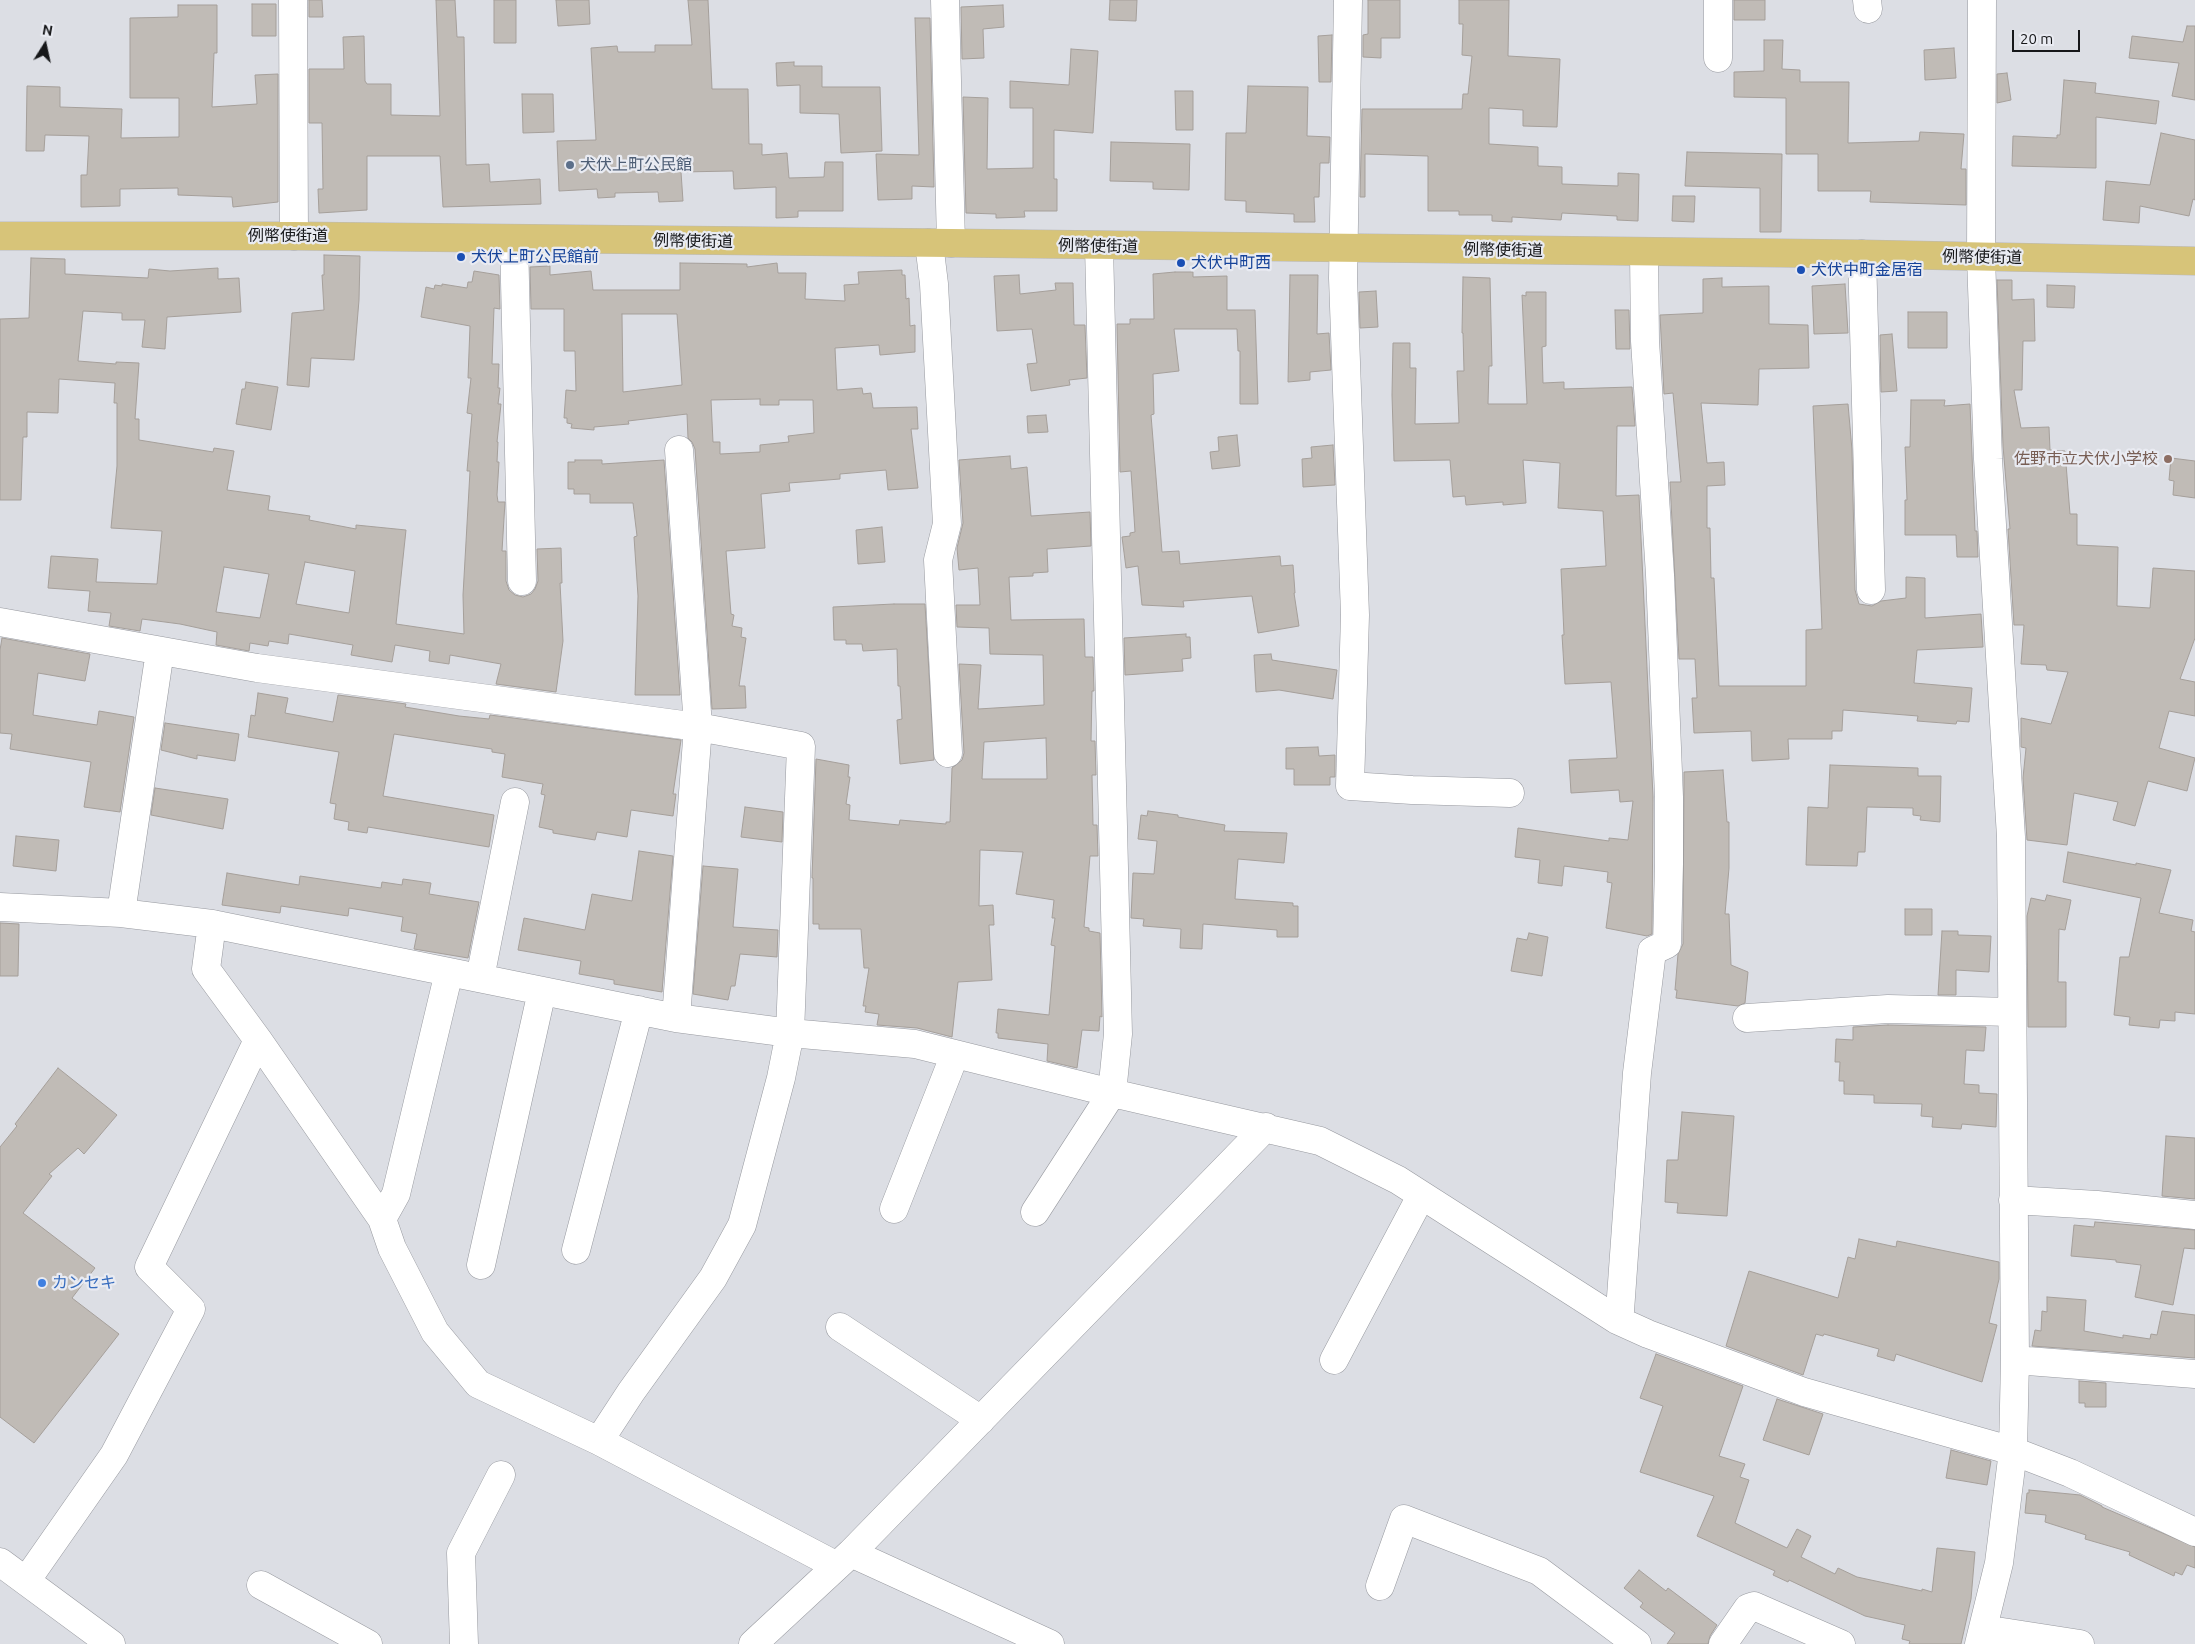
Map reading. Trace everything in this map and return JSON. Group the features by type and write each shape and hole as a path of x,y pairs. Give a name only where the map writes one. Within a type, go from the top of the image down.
{"main road":[{"name":"例幣使街道","path":"0,236 294,236 940,243 1862,254 2195,261"}],"street":[{"path":"293,0 294,236"},
{"path":"946,0 940,243 934,284 947,524 938,560 948,753"},
{"path":"1348,0 1344,311 1355,615 1350,786 1510,793"},
{"path":"1718,0 1718,58"},
{"path":"1982,0 1981,257 1989,469 2011,837 2015,1360 2013,1451 1999,1563 1981,1637 2080,1644"},
{"path":"514,239 522,581"},
{"path":"1035,1212 1112,1093 1118,1024 1099,246"},
{"path":"1617,1320 1620,1312 1638,1064 1652,951 1667,944 1669,797 1660,575 1645,341 1644,252"},
{"path":"1862,254 1871,590"},
{"path":"676,1018 698,727 678,450"},
{"path":"0,622 257,668 698,727 801,746 790,1033 781,1078 742,1225 713,1278 631,1392 599,1441"},
{"path":"121,913 160,651"},
{"path":"480,978 515,802"},
{"path":"0,907 121,913 212,924 676,1018 790,1033 915,1044 1112,1093 1320,1140 1398,1180 1617,1320 1710,1359 1804,1392 2013,1451 2070,1473 2195,1532"},
{"path":"212,924 206,969 258,1040 382,1219 392,1248 435,1332 478,1384 844,1559 1050,1644"},
{"path":"382,1219 396,1194 450,972"},
{"path":"481,1265 542,990"},
{"path":"1747,1018 1888,1009 2012,1012"},
{"path":"576,1250 639,1010"},
{"path":"26,1581 114,1455 191,1309 149,1267 258,1040"},
{"path":"894,1210 955,1054"},
{"path":"753,1644 844,1559 1266,1127"},
{"path":"1334,1360 1421,1196"},
{"path":"2013,1200 2106,1206 2195,1215"},
{"path":"840,1327 981,1420"},
{"path":"2015,1360 2195,1374"},
{"path":"464,1644 461,1553 501,1475"},
{"path":"1380,1586 1404,1519 1539,1571 1637,1644"},
{"path":"0,1562 111,1644"},
{"path":"261,1585 368,1644"},
{"path":"1723,1644 1748,1608 1754,1606 1841,1644"}],"building":[{"path":"309,0 322,0 323,17 309,17"},
{"path":"436,0 455,0 457,37 464,37 466,165 489,164 490,182 540,179 541,204 443,207 440,156 367,156 367,210 319,213 318,189 323,189 322,123 309,123 309,69 344,69 343,37 364,36 365,81 367,84 391,84 391,115 440,116"},
{"path":"494,0 516,0 516,43 494,43"},
{"path":"556,0 589,0 590,24 558,26"},
{"path":"688,0 708,0 712,89 748,89 749,144 762,144 762,155 787,153 789,178 824,177 825,162 843,162 843,211 798,211 798,217 776,218 776,187 734,189 733,171 681,172 683,201 659,202 658,192 615,193 615,197 598,198 597,189 559,191 557,141 596,140 591,48 617,46 618,52 655,52 655,45 692,45"},
{"path":"1110,0 1137,0 1136,21 1109,20"},
{"path":"1368,0 1400,0 1400,38 1381,38 1381,58 1363,57 1363,35 1368,34"},
{"path":"1459,0 1509,0 1508,56 1560,59 1557,127 1523,126 1523,110 1489,108 1489,144 1538,147 1538,166 1562,167 1562,184 1618,186 1618,173 1639,174 1638,221 1617,220 1617,216 1562,213 1561,220 1512,217 1512,222 1492,221 1492,215 1459,215 1459,211 1428,211 1428,156 1365,154 1365,197 1360,197 1362,109 1462,109 1463,94 1468,94 1472,56 1462,55 1463,24 1459,24"},
{"path":"1734,0 1765,0 1765,20 1734,20"},
{"path":"252,4 276,4 276,36 252,36"},
{"path":"178,5 217,5 217,53 214,53 212,107 257,104 255,75 278,74 278,202 233,207 232,197 178,195 178,188 120,189 120,206 81,207 81,175 87,175 89,136 45,135 44,151 26,151 27,86 60,87 60,107 122,109 121,138 179,137 179,98 130,98 130,18 178,17"},
{"path":"1003,5 1004,27 983,29 984,58 962,59 961,7"},
{"path":"915,18 930,18 934,187 912,186 912,199 878,200 876,154 919,155"},
{"path":"2187,26 2195,26 2195,100 2172,96 2179,63 2129,58 2132,36 2183,42"},
{"path":"1332,35 1331,82 1319,82 1318,36"},
{"path":"1764,40 1783,40 1782,69 1800,70 1800,82 1849,82 1848,143 1919,141 1920,132 1964,134 1961,169 1966,169 1966,205 1870,202 1871,191 1818,191 1818,154 1786,154 1786,98 1734,97 1734,72 1764,71"},
{"path":"1954,48 1956,78 1925,80 1924,50"},
{"path":"1071,49 1098,51 1093,133 1054,130 1054,179 1057,179 1057,211 1024,211 1025,217 996,218 996,214 966,213 963,97 988,98 987,169 1033,168 1033,108 1010,108 1010,81 1069,85"},
{"path":"794,62 794,66 822,66 822,87 880,87 882,151 841,153 839,114 800,113 800,85 777,86 776,63"},
{"path":"2007,73 2011,100 1997,103 1997,74"},
{"path":"2064,80 2096,83 2095,93 2159,101 2156,124 2096,117 2096,168 2012,166 2013,136 2057,138 2057,135 2060,135"},
{"path":"1248,86 1308,87 1307,136 1330,137 1329,163 1320,163 1319,197 1314,197 1315,222 1294,222 1294,214 1246,212 1246,201 1225,200 1226,133 1246,133"},
{"path":"1175,91 1193,91 1193,130 1176,130"},
{"path":"522,94 553,94 554,132 523,133"},
{"path":"2161,133 2195,140 2195,200 2193,199 2189,216 2140,206 2139,223 2103,220 2106,181 2150,185"},
{"path":"1111,142 1190,144 1189,190 1153,189 1153,182 1110,181"},
{"path":"1687,152 1782,154 1781,232 1760,232 1760,188 1685,186"},
{"path":"1673,196 1695,196 1694,222 1672,221"},
{"path":"324,255 360,256 359,300 354,360 311,358 309,387 287,385 292,313 324,310 322,275 324,275"},
{"path":"31,258 65,259 65,274 148,278 149,269 170,271 218,268 218,279 239,278 241,312 167,317 165,349 142,347 145,320 122,320 122,313 83,311 78,361 116,364 116,362 139,363 135,419 139,419 139,440 213,452 214,448 234,451 227,490 270,496 268,510 310,516 309,520 356,529 356,525 406,530 396,624 464,634 463,595 470,471 467,471 472,414 467,413 471,378 468,378 470,326 421,317 426,287 434,289 435,285 442,286 442,284 467,288 468,282 472,282 474,271 499,275 500,309 494,308 492,364 499,364 498,388 500,388 498,404 501,404 497,442 497,462 499,462 497,495 498,502 505,502 502,551 506,551 506,581 509,590 515,595 523,597 531,594 538,581 537,549 561,548 562,583 560,583 563,641 556,692 496,684 501,664 450,655 449,664 429,661 430,651 395,645 392,662 351,655 353,645 289,634 288,644 269,641 268,646 250,643 249,651 216,645 217,632 180,624 142,619 140,631 109,626 111,613 88,611 90,591 48,588 51,556 98,559 96,582 157,584 162,531 111,528 117,466 117,403 114,403 115,383 59,379 58,413 27,412 27,437 23,437 21,500 0,500 0,319 29,318","holes":["305,562 355,571 349,613 296,604","224,567 269,574 260,618 216,612"]},
{"path":"680,263 747,264 747,267 777,263 778,273 806,273 805,299 845,301 844,285 859,284 858,272 902,270 902,275 905,275 906,299 909,298 910,326 915,325 915,352 880,355 879,345 835,348 837,390 862,388 863,394 871,393 873,408 917,407 918,429 911,429 918,488 888,490 886,470 840,474 840,479 789,483 790,491 761,494 765,548 726,551 731,614 734,615 732,626 742,628 741,637 746,638 739,686 745,686 746,708 712,709 695,449 688,438 687,414 628,421 629,424 594,427 594,430 571,428 572,424 567,423 567,418 564,418 566,390 576,391 575,351 564,351 564,309 531,309 530,267 550,266 550,275 591,271 593,290 680,290","holes":["622,314 677,314 682,385 623,392","760,399 760,405 779,405 779,400 813,400 814,433 788,436 789,442 760,445 760,452 720,454 720,442 713,442 711,400"]},
{"path":"1193,272 1193,277 1227,276 1227,310 1255,310 1258,404 1240,404 1240,351 1238,351 1237,329 1174,329 1179,371 1153,374 1154,414 1151,415 1162,552 1179,551 1180,564 1280,556 1281,566 1293,565 1294,593 1299,626 1258,633 1252,596 1183,601 1184,607 1142,605 1138,566 1126,568 1122,537 1130,536 1130,533 1135,532 1131,471 1120,472 1117,324 1130,324 1130,319 1154,319 1153,274"},
{"path":"1019,275 1020,294 1056,290 1055,283 1073,283 1074,325 1085,325 1087,378 1069,380 1070,385 1031,391 1027,364 1037,363 1032,329 997,331 994,276"},
{"path":"1290,275 1318,275 1317,334 1329,333 1331,370 1310,372 1310,380 1288,382"},
{"path":"1463,277 1490,278 1492,366 1489,366 1488,404 1527,404 1522,295 1526,296 1526,292 1546,292 1546,346 1542,347 1543,383 1564,382 1564,389 1632,387 1635,426 1617,426 1616,496 1639,495 1653,797 1652,934 1647,936 1606,928 1612,883 1607,882 1608,872 1564,866 1562,886 1538,883 1540,860 1515,857 1518,828 1609,841 1609,838 1628,840 1633,801 1620,802 1619,790 1571,793 1569,760 1617,758 1611,682 1565,684 1562,635 1564,635 1561,569 1606,566 1603,511 1558,508 1560,463 1523,460 1526,503 1503,505 1503,502 1466,505 1465,496 1453,497 1450,460 1394,461 1393,343 1410,343 1410,368 1416,368 1415,424 1459,423 1457,371 1464,371 1462,333"},
{"path":"1722,278 1722,287 1769,286 1769,324 1808,325 1809,368 1759,369 1758,405 1701,403 1707,463 1724,462 1725,485 1707,486 1707,528 1710,528 1711,578 1714,578 1719,686 1806,686 1806,630 1822,629 1813,406 1848,404 1852,450 1855,590 1859,604 1872,606 1881,601 1906,598 1906,577 1925,578 1925,618 1981,614 1983,647 1917,650 1914,683 1972,688 1969,722 1957,721 1956,724 1917,721 1918,716 1843,710 1842,731 1832,731 1832,739 1788,739 1789,759 1752,761 1751,731 1694,733 1692,698 1697,698 1695,659 1679,659 1670,482 1681,482 1673,393 1664,394 1660,315 1703,313 1703,279"},
{"path":"1997,280 2012,280 2012,300 2034,299 2035,341 2023,341 2022,390 2014,390 2021,428 2049,427 2050,450 2065,451 2070,514 2077,514 2077,545 2118,547 2117,606 2150,608 2153,568 2195,571 2195,638 2180,679 2195,682 2195,716 2169,711 2159,748 2195,758 2187,791 2148,781 2135,826 2113,820 2118,802 2074,793 2067,845 2027,840 2023,778 2026,748 2021,747 2021,718 2051,724 2068,672 2047,670 2046,665 2021,664 2024,625 2014,625 2008,529 2010,529 2003,446"},
{"path":"1845,284 1848,333 1814,334 1812,286"},
{"path":"2047,285 2075,286 2074,308 2047,307"},
{"path":"1376,291 1378,327 1360,328 1359,292"},
{"path":"1615,310 1629,310 1630,349 1616,349"},
{"path":"1908,312 1947,312 1947,348 1908,348"},
{"path":"1892,334 1897,391 1881,392 1880,335"},
{"path":"246,382 278,387 271,430 236,424 242,389 245,389"},
{"path":"1911,400 1945,400 1944,406 1970,404 1975,531 1977,531 1978,557 1957,557 1956,535 1905,535 1905,500 1907,500 1905,447 1910,447"},
{"path":"1046,415 1048,432 1028,433 1027,416"},
{"path":"1237,435 1240,466 1212,469 1210,452 1219,451 1218,437"},
{"path":"1333,445 1335,485 1303,487 1302,459 1312,458 1311,447"},
{"path":"1010,456 1011,469 1027,467 1031,516 1090,512 1091,546 1047,549 1048,572 1033,573 1033,576 1009,577 1011,620 1084,619 1085,657 1093,657 1094,691 1092,691 1091,741 1095,741 1096,775 1092,775 1093,825 1097,825 1098,856 1090,856 1084,927 1089,928 1089,931 1100,933 1102,1017 1100,1016 1099,1031 1082,1030 1077,1068 1047,1061 1048,1044 998,1038 998,1033 996,1033 998,1009 1049,1015 1055,946 1051,945 1055,918 1052,918 1054,900 1016,894 1023,852 980,850 979,906 993,905 994,925 989,925 992,980 958,982 952,1037 917,1028 877,1025 879,1014 865,1012 866,1006 863,1006 869,968 864,968 861,929 819,929 819,924 813,924 812,878 816,759 849,765 848,777 850,777 846,804 850,805 849,820 899,825 900,820 946,824 946,822 950,822 952,768 962,760 964,753 959,664 981,665 978,709 1044,705 1043,655 990,654 989,628 957,627 956,605 980,605 978,568 959,570 957,548 963,523 959,460","holes":["1046,738 1047,779 982,779 984,742"]},
{"path":"2171,458 2195,461 2195,498 2173,495 2174,481 2169,480"},
{"path":"575,460 602,460 602,464 664,460 680,695 635,695 638,596 634,537 637,536 633,503 590,503 590,494 574,494 574,489 568,489 568,462 575,462"},
{"path":"882,527 885,562 858,564 856,530"},
{"path":"925,604 934,760 900,764 897,720 902,719 900,686 898,686 897,649 863,651 862,644 846,644 846,640 834,640 833,607"},
{"path":"1186,634 1186,637 1190,637 1191,658 1182,659 1183,671 1125,675 1124,638"},
{"path":"2,638 90,654 85,681 38,673 33,715 97,725 99,711 134,717 120,812 84,807 91,762 10,749 12,734 0,733 0,650"},
{"path":"1271,654 1272,660 1337,670 1333,699 1279,690 1256,692 1254,655"},
{"path":"258,693 288,698 285,713 333,722 338,695 406,704 405,707 459,716 489,719 490,715 681,740 673,794 676,794 673,816 631,810 627,837 597,832 595,840 553,833 553,830 539,827 545,795 541,794 543,784 502,777 505,754 492,752 492,749 394,734 383,796 494,815 489,847 368,827 367,833 348,830 349,822 334,819 336,804 330,803 339,752 248,737 251,715 255,716"},
{"path":"165,723 239,734 235,761 197,755 197,759 161,750"},
{"path":"1318,747 1319,756 1335,755 1335,777 1330,777 1330,785 1294,785 1294,769 1286,769 1286,748"},
{"path":"1830,765 1918,768 1918,776 1941,776 1940,822 1920,820 1921,816 1913,815 1913,808 1867,807 1865,852 1858,852 1857,866 1806,865 1808,807 1828,808"},
{"path":"1723,770 1727,822 1729,822 1729,868 1725,914 1729,914 1731,965 1748,972 1745,1003 1738,1006 1676,998 1677,990 1675,990 1678,954 1683,944 1684,772"},
{"path":"155,788 228,799 223,829 151,815"},
{"path":"745,807 783,812 782,842 741,837"},
{"path":"1148,811 1225,825 1224,831 1287,833 1284,863 1238,859 1235,899 1293,903 1293,906 1298,906 1298,937 1277,937 1277,930 1203,924 1202,949 1180,948 1181,929 1143,926 1144,919 1131,918 1133,873 1154,874 1157,841 1138,839 1141,815 1147,816"},
{"path":"16,836 59,840 56,871 13,866"},
{"path":"639,851 673,856 662,992 614,984 614,980 579,974 581,961 518,950 524,918 585,930 592,894 632,901"},
{"path":"2068,852 2171,870 2159,913 2193,920 2191,931 2195,932 2195,1014 2175,1012 2175,1021 2160,1020 2159,1028 2129,1025 2130,1017 2114,1015 2120,957 2129,957 2141,898 2063,882"},
{"path":"703,866 738,869 733,927 778,930 777,957 740,954 735,986 731,986 728,1000 693,994"},
{"path":"227,873 299,885 300,876 381,888 382,882 402,885 403,879 431,883 429,894 479,902 468,958 414,949 417,934 401,931 403,917 349,908 348,916 281,906 280,913 222,905"},
{"path":"2047,895 2071,900 2065,930 2059,929 2058,982 2066,982 2066,1027 2028,1027 2027,916 2031,898 2045,901"},
{"path":"1905,909 1932,909 1932,935 1905,935"},
{"path":"0,923 19,924 18,976 0,976"},
{"path":"1942,931 1958,931 1958,935 1991,936 1989,972 1956,970 1956,995 1938,995"},
{"path":"1529,933 1548,937 1542,976 1511,971 1517,938 1527,940"},
{"path":"1888,1025 1986,1027 1984,1051 1966,1050 1964,1084 1979,1085 1979,1093 1997,1094 1996,1127 1962,1124 1961,1129 1932,1127 1933,1117 1921,1116 1922,1104 1874,1103 1874,1095 1844,1094 1844,1081 1839,1081 1840,1062 1835,1062 1836,1039 1853,1040 1853,1027"},
{"name":"カンセキ","path":"58,1068 117,1115 84,1154 78,1148 49,1174 52,1176 23,1213 95,1268 72,1298 119,1334 34,1443 0,1417 0,1147 17,1126 15,1124"},
{"path":"1682,1112 1734,1116 1727,1216 1677,1213 1678,1203 1665,1202 1667,1160 1678,1160"},
{"path":"2166,1136 2195,1138 2195,1199 2162,1196"},
{"path":"2095,1222 2195,1230 2195,1249 2184,1248 2173,1305 2135,1297 2141,1265 2116,1262 2116,1260 2071,1256 2074,1225 2094,1227"},
{"path":"1859,1239 1896,1247 1897,1241 1999,1262 1999,1279 1989,1323 1997,1325 1982,1382 1896,1354 1894,1361 1877,1356 1879,1349 1824,1334 1823,1336 1816,1334 1803,1375 1726,1346 1749,1271 1838,1298 1848,1257 1855,1259"},
{"path":"2047,1297 2086,1300 2084,1331 2123,1338 2123,1335 2150,1339 2151,1334 2157,1335 2162,1311 2195,1315 2195,1358 2032,1346 2035,1330 2041,1331 2042,1311 2047,1312"},
{"path":"1656,1354 1743,1386 1719,1456 1745,1464 1740,1477 1749,1480 1735,1523 1787,1548 1797,1529 1811,1536 1801,1557 1835,1574 1838,1568 1857,1577 1922,1591 1922,1589 1932,1592 1937,1548 1975,1552 1971,1599 1961,1644 1909,1644 1910,1641 1902,1639 1905,1625 1865,1616 1789,1580 1788,1582 1773,1575 1775,1571 1697,1536 1714,1496 1640,1472 1663,1406 1640,1398"},
{"path":"2079,1381 2106,1383 2106,1407 2085,1407 2085,1403 2079,1403"},
{"path":"1777,1399 1823,1414 1809,1455 1763,1440"},
{"path":"1951,1450 1991,1461 1987,1485 1946,1478"},
{"path":"2029,1490 2080,1495 2102,1507 2195,1547 2195,1568 2187,1565 2182,1575 2175,1572 2174,1576 2129,1555 2130,1552 2085,1539 2086,1535 2045,1522 2046,1515 2025,1513"},
{"path":"1639,1570 1666,1591 1668,1588 1717,1625 1710,1636 1708,1644 1667,1644 1675,1633 1640,1607 1643,1603 1624,1588"}],"place":[{"name":"犬伏上町公民館","path":"570,165"},
{"name":"犬伏上町公民館前","path":"461,257"},
{"name":"犬伏中町西","path":"1181,263"},
{"name":"犬伏中町金居宿","path":"1801,270"},
{"name":"佐野市立犬伏小学校","path":"2168,459"},
{"name":"カンセキ","path":"42,1283"}]}
